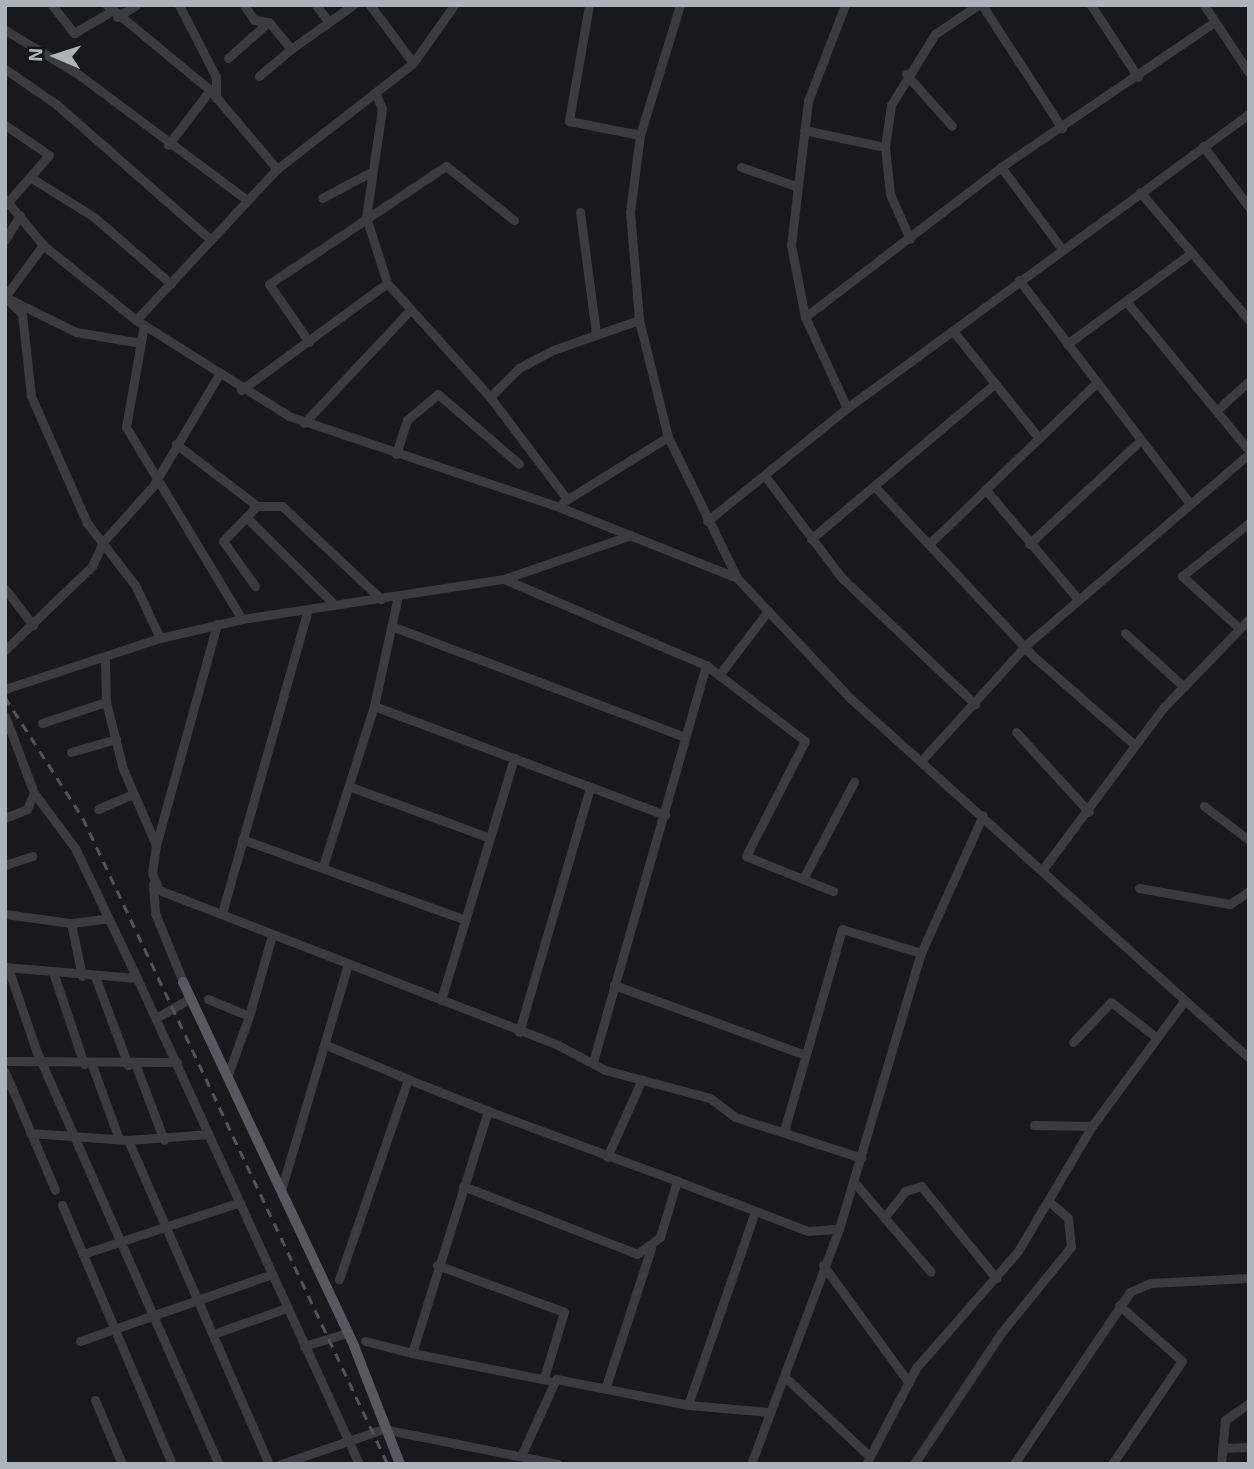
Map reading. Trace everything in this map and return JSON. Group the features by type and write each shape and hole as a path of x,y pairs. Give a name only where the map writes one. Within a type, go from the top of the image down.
{"main road":[{"path":"183,982 282,1187 348,1333 383,1429 400,1464"}],"street":[{"path":"52,5 74,33 112,11 136,5"},
{"path":"168,145 213,94 216,77 179,5"},
{"path":"244,5 264,26"},
{"path":"316,5 328,21"},
{"path":"259,76 328,21 353,5"},
{"path":"370,5 413,63"},
{"path":"242,619 157,475 125,428 141,343 140,322 171,284 277,169 377,97 413,63 454,5"},
{"path":"590,5 569,121 640,135"},
{"path":"680,5 640,135 630,212 639,320 668,437 737,578 920,761 984,815 1249,1058"},
{"path":"845,5 804,130 791,245 805,317 847,408"},
{"path":"910,239 890,194 885,146 891,105 905,74 935,34 980,5 1062,128"},
{"path":"1091,5 1138,77"},
{"path":"1204,5 1249,73"},
{"path":"112,11 213,94 277,169"},
{"path":"228,58 269,22 291,49"},
{"path":"805,317 1001,167 1138,77 1214,22"},
{"path":"5,30 78,74 168,145 247,200"},
{"path":"5,69 56,104 211,240"},
{"path":"905,74 952,126"},
{"path":"377,97 382,109 366,217 387,284 490,397 566,498"},
{"path":"707,521 765,477 847,408 1018,280 1249,114"},
{"path":"5,125 49,155 33,178 7,201 43,245 140,322 240,390 304,423 559,507 737,578"},
{"path":"804,130 885,146"},
{"path":"1203,146 1249,207"},
{"path":"309,342 269,284 446,166 514,220"},
{"path":"741,167 796,186"},
{"path":"1001,167 1062,249"},
{"path":"323,198 371,172"},
{"path":"33,178 94,217 171,284"},
{"path":"1140,192 1190,254 1249,320"},
{"path":"580,212 596,334"},
{"path":"5,240 20,215"},
{"path":"5,297 43,245"},
{"path":"1067,344 1190,254"},
{"path":"1018,280 1095,384 1189,502"},
{"path":"240,390 387,284"},
{"path":"5,297 76,332 141,343"},
{"path":"5,297 22,314 27,385 44,431 87,523 103,541 160,638"},
{"path":"920,761 975,704 1026,645 1249,452 1126,300"},
{"path":"304,423 411,309"},
{"path":"490,397 519,368 596,334 639,320"},
{"path":"953,331 993,385 1038,437"},
{"path":"5,650 92,566 103,541 157,475 218,376"},
{"path":"1217,410 1249,380"},
{"path":"929,544 1095,384"},
{"path":"811,539 993,385"},
{"path":"396,454 407,420 438,394 519,464"},
{"path":"559,507 566,498 668,437"},
{"path":"1029,544 1140,441"},
{"path":"176,444 257,506 282,506 381,599"},
{"path":"765,477 841,577 975,704"},
{"path":"874,486 1026,645 1135,745"},
{"path":"985,489 1078,599"},
{"path":"255,586 223,541 257,506"},
{"path":"246,517 335,605"},
{"path":"1239,628 1182,576 1249,523"},
{"path":"6,688 105,660 160,638 217,624 504,579 631,535"},
{"path":"504,579 706,666 805,741 746,856 834,891"},
{"path":"5,589 33,625"},
{"path":"323,866 351,787 374,706 394,627 398,596"},
{"path":"222,914 308,609"},
{"path":"719,675 768,611"},
{"path":"1043,869 1089,812 1135,745 1184,687 1249,619"},
{"path":"183,982 155,913 153,884 156,845 217,624"},
{"path":"394,627 685,737"},
{"path":"1125,633 1184,687"},
{"path":"105,660 106,702 131,795 156,845"},
{"path":"593,1062 706,666"},
{"path":"41,723 106,702"},
{"path":"374,706 665,815"},
{"path":"5,716 9,739 34,793 75,848 109,918 359,1464"},
{"path":"1016,732 1089,812"},
{"path":"71,752 116,739"},
{"path":"441,1000 514,758"},
{"path":"803,879 854,782"},
{"path":"351,787 488,837"},
{"path":"519,1032 590,788"},
{"path":"5,818 27,809 34,793"},
{"path":"98,809 131,795"},
{"path":"1204,806 1249,840"},
{"path":"751,1464 769,1412 785,1377 823,1265 839,1229 921,954 984,815"},
{"path":"242,839 323,866 466,920"},
{"path":"5,865 33,856"},
{"path":"153,884 272,935 593,1062 710,1098 736,1117 862,1158"},
{"path":"1139,888 1230,904 1249,891"},
{"path":"5,914 71,923 109,918"},
{"path":"71,923 82,976"},
{"path":"784,1131 842,929 921,954"},
{"path":"227,1077 249,1016 272,935"},
{"path":"282,1187 348,964"},
{"path":"136,978 54,975 7,968 43,1060 126,1242 219,1464"},
{"path":"54,975 88,1065 168,1227 269,1464"},
{"path":"95,976 164,1140"},
{"path":"614,985 805,1055"},
{"path":"156,1018 190,998"},
{"path":"208,999 249,1016"},
{"path":"785,1377 868,1460 909,1383 996,1278 1051,1203 1092,1126 1184,1001"},
{"path":"1073,1042 1111,1003 1157,1038"},
{"path":"326,1045 607,1157 808,1231 839,1229"},
{"path":"5,1062 43,1060 88,1065 177,1062"},
{"path":"5,1072 55,1190"},
{"path":"339,1279 408,1079"},
{"path":"607,1157 642,1079"},
{"path":"5,1105 18,1102"},
{"path":"412,1353 437,1265 488,1111"},
{"path":"1034,1125 1092,1126"},
{"path":"30,1133 124,1140 164,1140 209,1134"},
{"path":"607,1386 652,1247 677,1181"},
{"path":"854,1182 931,1272"},
{"path":"463,1186 629,1252 652,1247"},
{"path":"884,1218 905,1191 921,1186 996,1278"},
{"path":"83,1254 126,1242 240,1202"},
{"path":"914,1464 1000,1333 1071,1247 1068,1217 1051,1203"},
{"path":"62,1205 172,1464"},
{"path":"688,1405 755,1211"},
{"path":"437,1265 564,1312 547,1381 521,1456"},
{"path":"823,1265 909,1383"},
{"path":"80,1340 197,1296 272,1274"},
{"path":"1014,1464 1119,1305 1150,1283 1249,1278"},
{"path":"1112,1464 1182,1361 1119,1305"},
{"path":"213,1334 287,1308"},
{"path":"304,1346 348,1333"},
{"path":"365,1341 547,1381 564,1378 688,1405 769,1412"},
{"path":"95,1400 122,1464"},
{"path":"1221,1464 1225,1420 1249,1403"},
{"path":"281,1464 383,1429 558,1464"},
{"path":"1222,1448 1249,1447"}],"railway":[{"path":"5,697 83,818 388,1464"}]}
